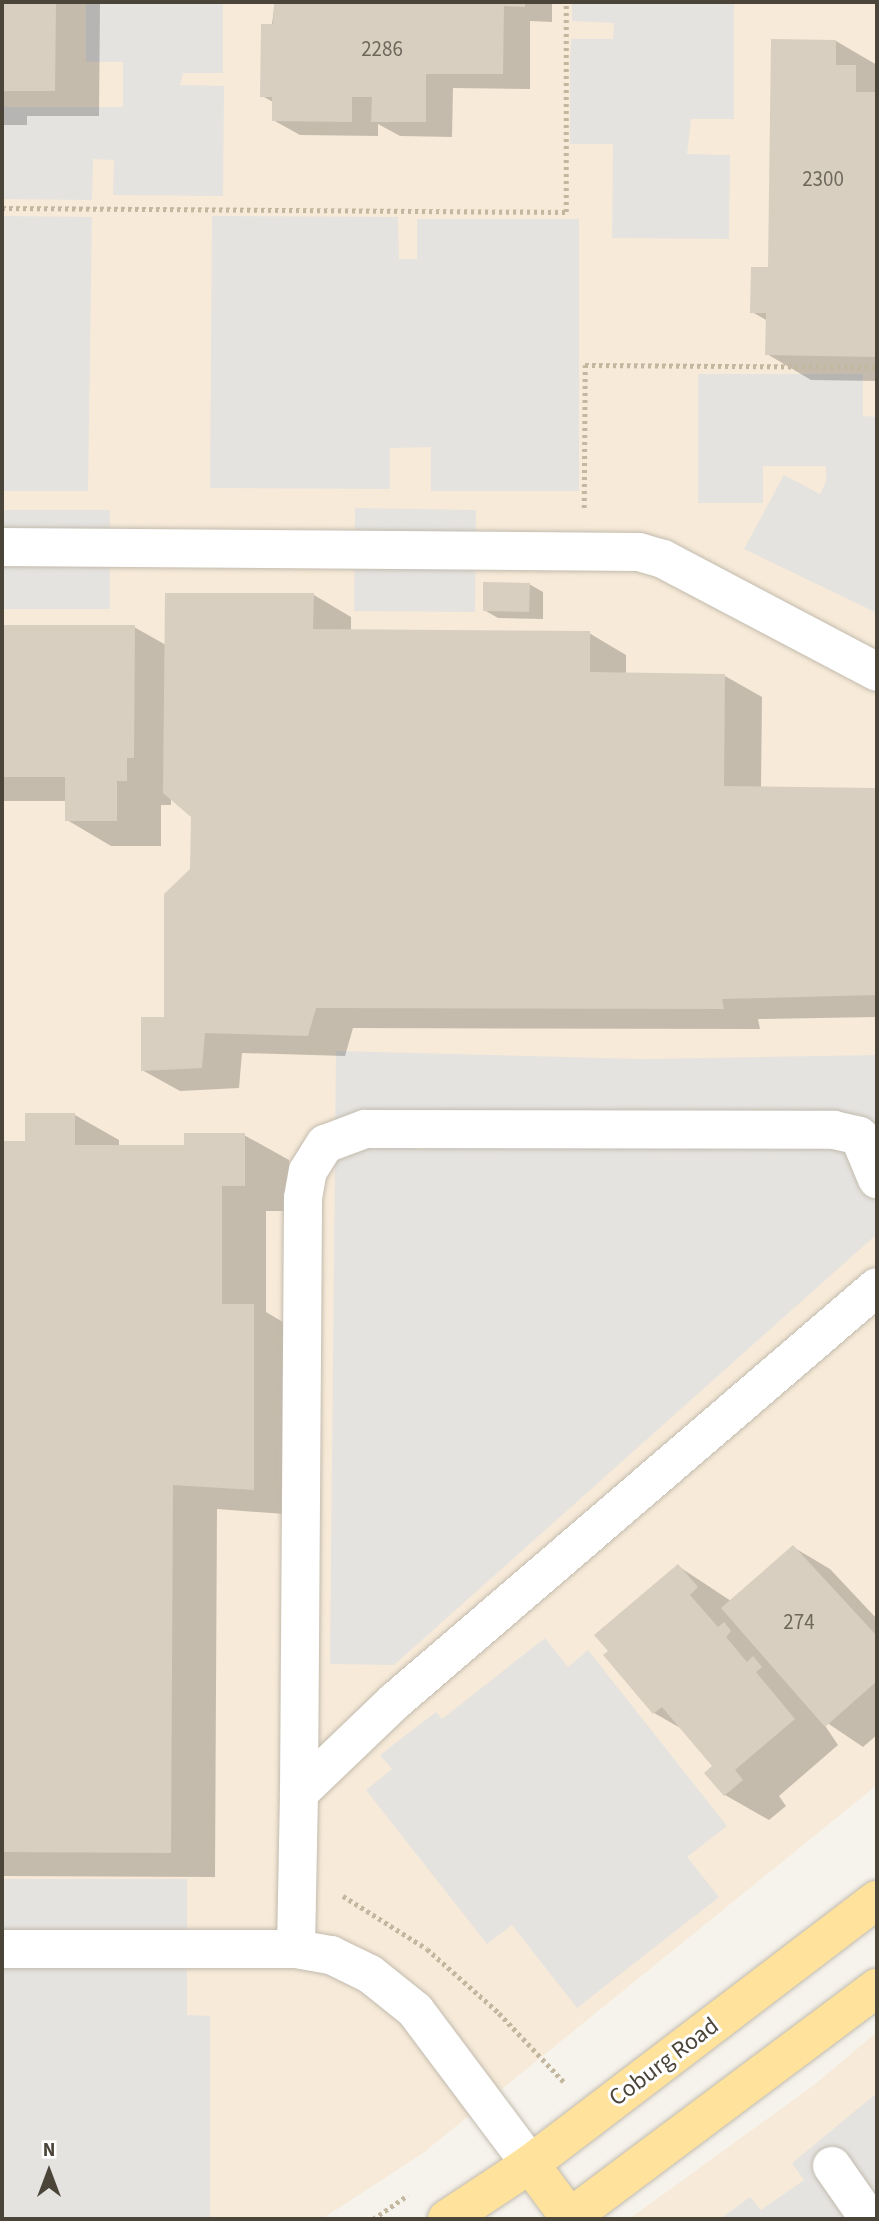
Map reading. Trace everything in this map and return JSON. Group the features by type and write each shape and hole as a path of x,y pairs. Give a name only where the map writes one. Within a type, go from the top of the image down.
{"main road":[{"name":"Coburg Road","path":"447,2219 530,2164 877,1900"},
{"path":"530,2164 569,2219 877,1988"}],"lane":[{"path":"2,547 584,551 650,554 877,672"},
{"path":"296,1949 303,1198 308,1171 326,1144 365,1129 834,1130 859,1136 877,1179"},
{"path":"299,1793 395,1701 877,1287"},
{"path":"2,1949 296,1949 351,1963 403,1998 530,2164"},
{"path":"832,2166 869,2219"}],"path":[{"path":"2,208 566,212 566,2"},
{"path":"584,551 585,365 877,367"},
{"path":"297,1892 338,1893 427,1949 499,2012 591,2118"}],"shaded area":[{"path":"2,2 877,2 877,1785 423,2153 322,2219 2,2219"},
{"path":"86,2 223,2 223,73 183,73 180,85 224,86 223,196 113,195 114,160 93,159 92,200 2,199 2,107 123,107 123,62 86,62"},
{"path":"572,2 734,2 734,119 691,119 687,154 730,155 729,239 612,238 613,144 570,144 570,60 571,39 613,39 614,23 572,21"},
{"path":"2,216 92,217 88,491 2,491"},
{"path":"212,216 398,217 399,259 417,259 417,219 579,219 579,491 431,491 431,447 390,448 390,489 210,488"},
{"path":"698,374 863,374 863,416 877,417 877,613 744,549 784,475 820,494 826,482 826,466 763,466 763,503 698,503"},
{"path":"355,508 476,510 475,612 354,611"},
{"path":"2,510 110,510 110,609 2,609"},
{"path":"336,1051 642,1059 877,1055 877,1234 394,1665 330,1664"},
{"path":"545,1638 568,1667 588,1650 727,1826 687,1857 719,1897 577,2008 512,1925 487,1944 366,1790 392,1769 380,1755 436,1712 442,1719"},
{"path":"2,1879 187,1879 187,2015 210,2016 210,2218 2,2219"},
{"path":"877,2032 877,2219 629,2219 814,2085"},
{"path":"877,2093 877,2219 720,2219 750,2197 761,2210 804,2180 792,2163"}],"building":[{"path":"2,2 56,2 55,91 2,91"},
{"path":"274,2 525,2 525,7 504,6 503,74 426,74 426,122 371,122 372,97 352,97 352,122 272,121 272,97 260,97 261,24 273,24"},
{"path":"771,39 836,40 836,65 856,65 856,92 877,92 877,357 765,355 766,313 750,313 751,267 768,267"},
{"path":"483,582 530,583 529,612 483,611"},
{"path":"165,593 314,593 313,629 590,631 590,672 725,674 724,786 877,788 877,995 722,999 724,1009 316,1008 308,1036 205,1033 202,1068 141,1071 141,1017 164,1017 164,894 190,869 191,817 163,793"},
{"path":"2,625 135,625 134,758 127,758 127,781 117,781 117,821 65,821 65,777 2,777"},
{"path":"25,1113 75,1113 75,1145 184,1145 184,1133 245,1133 245,1186 222,1186 222,1304 254,1304 254,1490 173,1485 171,1853 2,1852 2,1141 25,1141"},
{"path":"793,1545 877,1636 877,1681 825,1727 721,1608"},
{"path":"678,1564 698,1587 690,1595 718,1627 724,1622 731,1631 726,1637 747,1662 753,1656 762,1667 756,1672 795,1719 735,1770 743,1780 724,1796 704,1773 712,1766 662,1707 653,1714 603,1655 608,1651 594,1635"}]}
